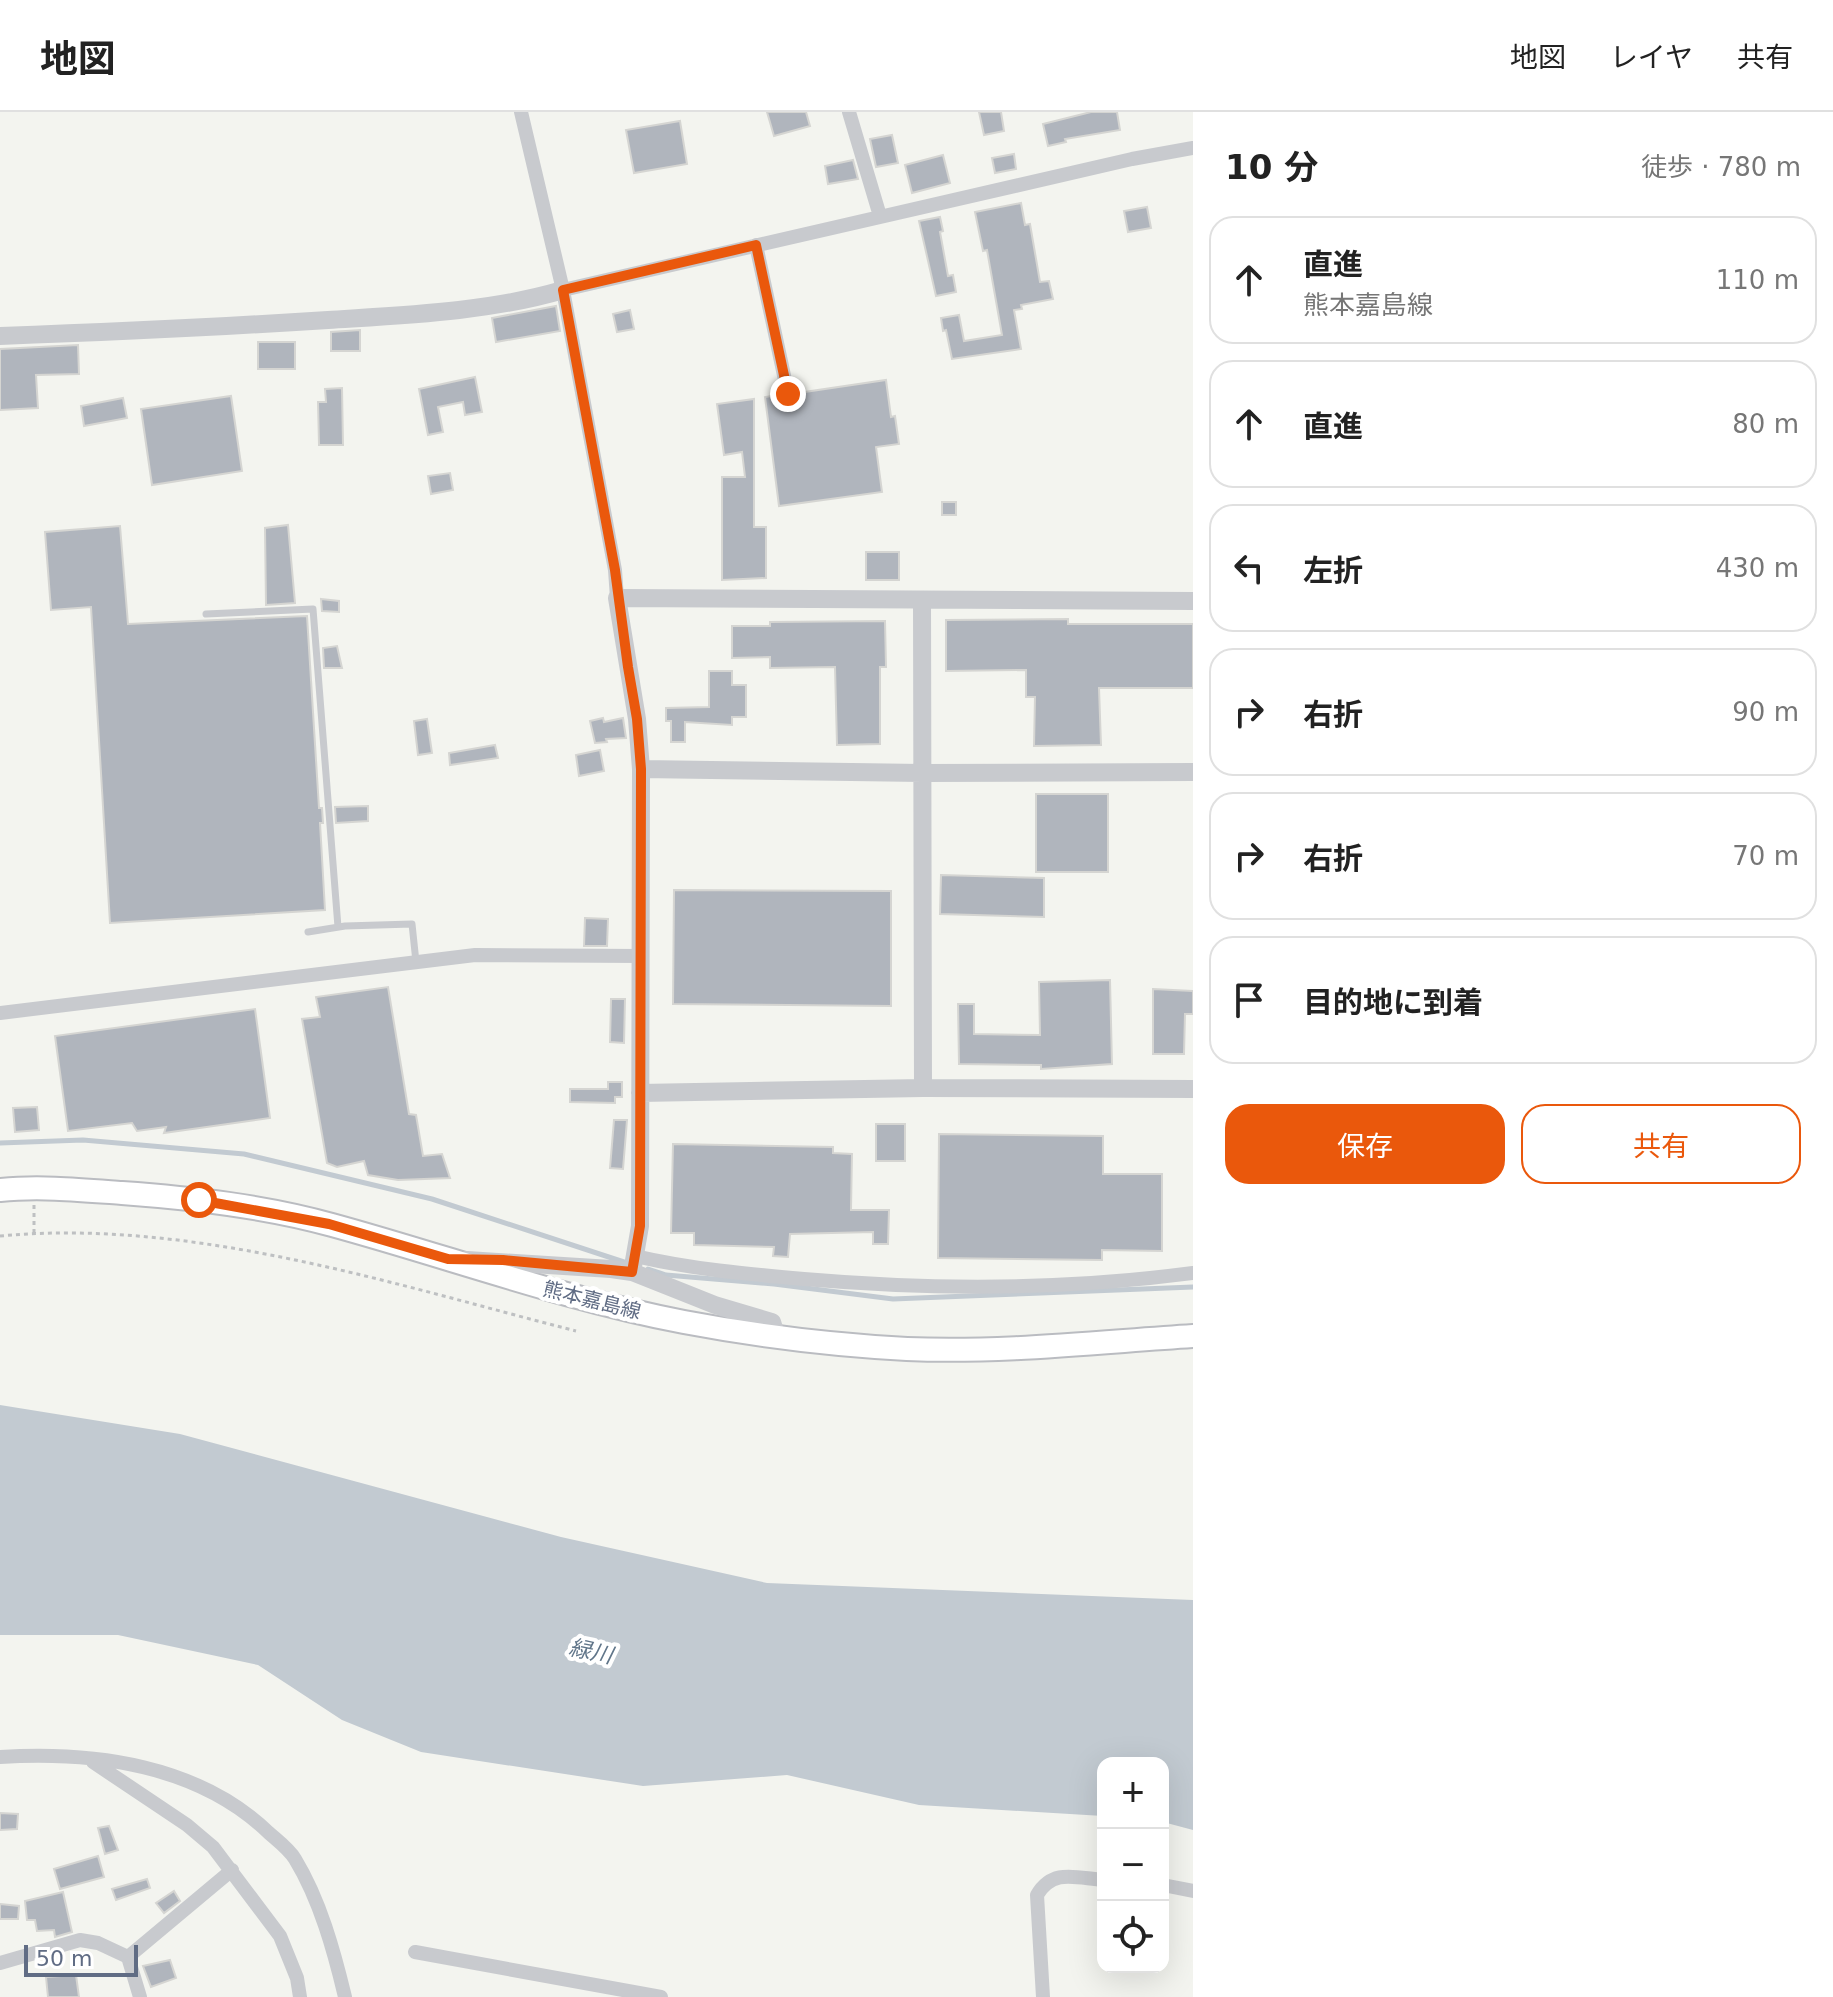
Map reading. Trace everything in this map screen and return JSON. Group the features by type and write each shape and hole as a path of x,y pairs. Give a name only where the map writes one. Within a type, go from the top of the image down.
{"main road":[{"name":"熊本嘉島線","path":"0,1190 139,1194 266,1211 329,1224 611,1305 683,1322 777,1338 936,1349 1193,1336"}],"street":[{"path":"521,112 563,290 615,570 637,719 641,769 640,1226 634,1264"},
{"path":"849,112 880,216"},
{"path":"0,336 165,330 404,315 529,300 880,216 1193,148"},
{"path":"756,245 788,394"},
{"path":"617,598 1193,601"},
{"path":"922,600 923,1088"},
{"path":"641,769 922,773 1193,772"},
{"path":"0,1013 475,955 641,956"},
{"path":"640,1093 923,1088 1193,1089"},
{"path":"448,1259 634,1264 880,1285 978,1286 1149,1279 1193,1273"},
{"path":"634,1264 715,1305 772,1322 777,1338"},
{"path":"0,1757 31,1755 88,1759 152,1769 198,1783 247,1812 294,1856 317,1907 345,1997"},
{"path":"88,1759 187,1825 213,1847 280,1936 297,1978 300,1997"},
{"path":"128,1957 232,1870"},
{"path":"1043,1997 1037,1895 1045,1882 1057,1877 1097,1880"},
{"path":"1169,1886 1193,1891"},
{"path":"0,1963 80,1940 98,1943 128,1957 140,1997"},
{"path":"415,1952 661,1997"}],"lane":[{"path":"206,614 313,609 338,927"},
{"path":"308,932 338,927 412,924 416,962"}],"path":[{"path":"34,1190 34,1233"},
{"path":"0,1236 34,1233 126,1235 218,1246 320,1266 576,1331"}],"water":[{"name":"緑川","path":"0,1405 180,1434 561,1537 767,1583 1193,1600 1193,1830 1169,1824 1169,1757 1097,1757 1097,1816 919,1805 787,1775 643,1786 421,1752 342,1720 258,1665 118,1635 0,1635"}],"building":[{"path":"767,112 806,112 810,126 774,136"},
{"path":"979,112 1001,112 1004,131 984,135"},
{"path":"1091,112 1117,112 1120,130 1065,139 1066,142 1048,146 1043,124"},
{"path":"680,121 687,164 634,173 626,130"},
{"path":"892,135 898,163 876,167 870,139"},
{"path":"1014,154 1016,169 995,173 992,158"},
{"path":"943,155 950,183 912,193 905,165"},
{"path":"853,160 858,179 828,184 825,166"},
{"path":"1021,203 1025,225 1030,224 1040,282 1049,281 1053,299 1021,305 1022,309 1014,310 1021,349 952,359 941,318 959,315 964,341 1002,335 987,250 983,251 975,212"},
{"path":"1147,207 1151,228 1128,232 1124,211"},
{"path":"940,217 948,276 953,275 956,292 936,296 919,221"},
{"path":"556,306 560,331 496,342 492,318"},
{"path":"630,310 634,329 617,332 613,314"},
{"path":"360,330 360,351 331,351 331,332"},
{"path":"258,342 295,342 295,369 258,369"},
{"path":"78,345 79,374 36,375 38,408 0,410 0,349"},
{"path":"475,377 482,412 465,415 463,402 438,407 443,432 428,435 419,389"},
{"path":"886,380 891,417 895,416 899,444 876,447 882,492 779,506 765,397 778,395 781,401 789,404 795,401 798,393"},
{"path":"342,388 343,445 319,445 318,402 326,402 325,389"},
{"path":"231,396 242,471 152,485 141,409"},
{"path":"123,398 127,418 84,426 81,406"},
{"path":"754,399 754,527 766,527 766,578 722,580 722,477 745,477 742,452 724,455 717,404"},
{"path":"450,473 453,490 431,494 428,476"},
{"path":"942,502 956,502 956,515 942,515"},
{"path":"288,525 295,603 266,605 265,528"},
{"path":"120,526 128,624 307,616 319,808 322,808 323,823 320,823 325,910 110,923 91,607 51,610 45,532"},
{"path":"866,552 899,552 899,580 866,580"},
{"path":"321,599 339,601 339,612 322,611"},
{"path":"1068,619 1068,624 1193,624 1193,688 1099,688 1101,745 1034,746 1035,697 1026,697 1026,670 946,671 946,620"},
{"path":"885,621 886,667 880,667 880,744 837,745 835,667 770,668 770,657 732,658 732,626 770,626 770,622"},
{"path":"337,646 342,668 324,668 323,648"},
{"path":"709,671 732,671 732,685 746,685 746,717 732,717 732,725 685,722 685,742 671,742 671,721 666,721 666,708 709,707"},
{"path":"603,718 604,722 623,718 626,738 595,743 590,721"},
{"path":"427,719 432,753 418,755 414,721"},
{"path":"495,745 498,758 450,765 449,753"},
{"path":"600,750 604,771 579,776 576,755"},
{"path":"1036,794 1108,794 1108,872 1036,872"},
{"path":"368,806 368,821 336,823 335,807"},
{"path":"941,875 1044,878 1044,917 940,914"},
{"path":"674,890 891,891 891,1006 673,1004"},
{"path":"585,918 608,919 607,946 584,946"},
{"path":"1110,980 1112,1064 1041,1069 1041,1065 959,1064 958,1004 974,1004 974,1034 1040,1035 1039,982"},
{"path":"388,987 409,1114 416,1115 423,1156 442,1154 450,1178 398,1180 368,1175 364,1161 337,1167 327,1163 302,1019 320,1017 316,997"},
{"path":"1153,989 1193,991 1193,1014 1185,1014 1184,1054 1153,1054"},
{"path":"611,999 625,999 624,1043 610,1042"},
{"path":"255,1009 270,1118 164,1133 166,1127 137,1131 132,1123 68,1131 55,1036"},
{"path":"608,1082 622,1082 622,1097 615,1097 615,1103 570,1102 570,1089 608,1089"},
{"path":"37,1107 39,1130 15,1132 13,1108"},
{"path":"614,1120 627,1120 623,1169 610,1168"},
{"path":"876,1124 905,1124 905,1161 876,1161"},
{"path":"939,1134 1103,1136 1103,1174 1162,1174 1162,1251 1102,1250 1102,1260 938,1258"},
{"path":"673,1144 833,1147 833,1153 852,1154 851,1210 889,1210 888,1244 873,1244 873,1232 790,1234 788,1257 773,1256 774,1247 694,1245 694,1233 671,1233"},
{"path":"0,1813 18,1814 17,1829 0,1830"},
{"path":"109,1826 118,1850 105,1854 98,1828"},
{"path":"98,1856 104,1877 60,1889 54,1869"},
{"path":"147,1879 150,1888 116,1900 112,1889"},
{"path":"174,1891 180,1901 164,1913 156,1903"},
{"path":"63,1892 72,1932 55,1937 54,1930 37,1931 35,1920 27,1920 25,1901"},
{"path":"0,1904 19,1906 18,1919 0,1919"},
{"path":"170,1960 176,1978 151,1987 143,1966"},
{"path":"76,1975 79,1997 48,1997 46,1977"}],"waterway":[{"path":"0,1143 83,1140 244,1154 432,1199 627,1263"},
{"path":"648,1269 666,1275 774,1284 893,1299 1193,1287"}],"route":[{"path":"199,1200 329,1224 448,1259 503,1260 632,1272 640,1226 641,769 637,719 615,570 563,290 756,245 788,394"}]}
